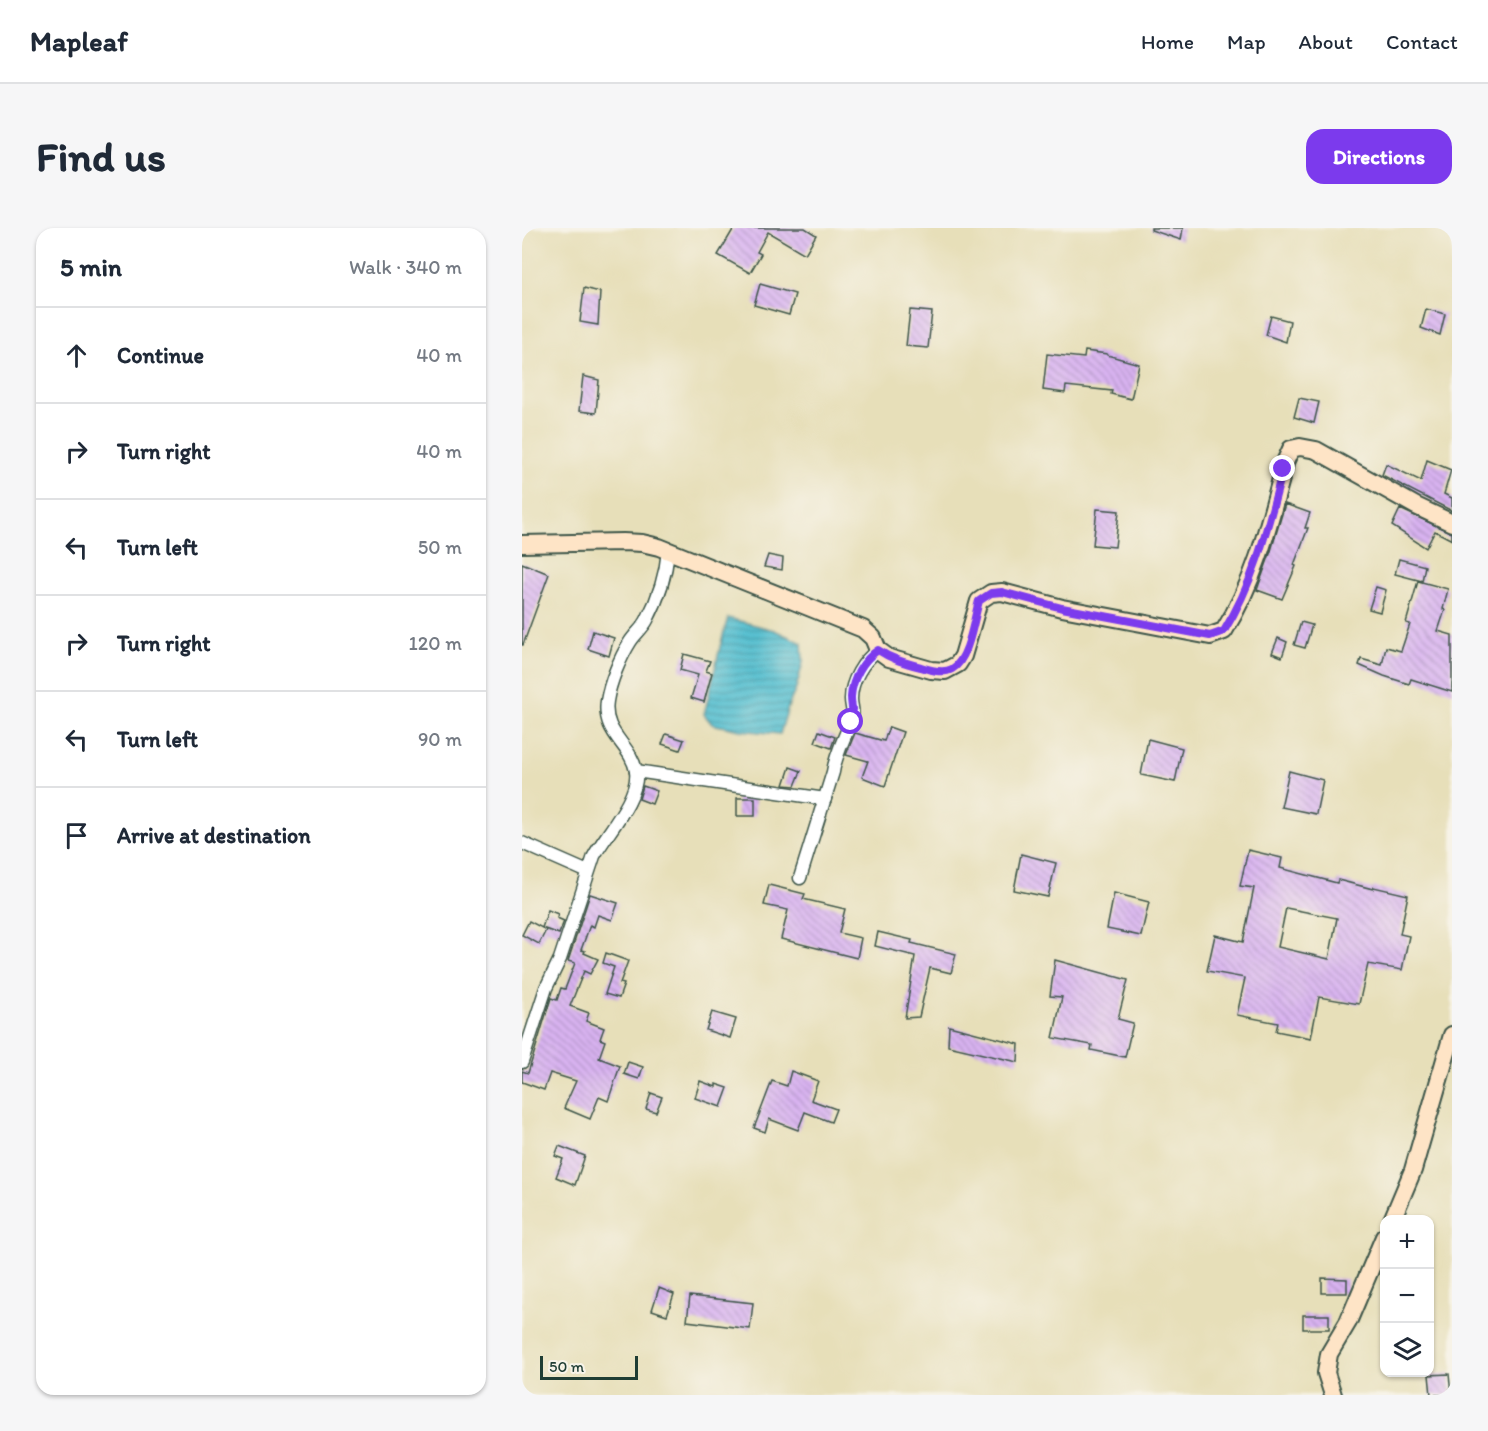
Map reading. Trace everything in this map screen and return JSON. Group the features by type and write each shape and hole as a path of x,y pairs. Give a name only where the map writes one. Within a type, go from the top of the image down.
{"street":[{"path":"522,544 642,543 668,551 863,629 873,638 878,650 890,658 931,670 945,671 958,664 966,648 979,601 991,593 1002,592 1100,615 1210,636 1224,631 1247,589 1262,548 1291,449 1300,447 1316,450 1416,506 1452,523"},
{"path":"522,1062 546,988 560,959 578,910 588,872 603,840 632,794 636,771 609,726 606,712 607,700 626,648 646,622 655,604 668,551"},
{"path":"800,878 836,757 853,714 851,698 854,681 863,666 878,650"},
{"path":"636,771 825,799"},
{"path":"522,843 588,872"},
{"path":"1394,1215 1413,1170 1452,1035"},
{"path":"1333,1395 1326,1372 1329,1354 1348,1322 1380,1246"}],"water":[{"path":"728,618 774,630 802,643 803,662 780,734 740,730 712,724 704,714"}],"building":[{"path":"734,228 805,228 816,235 805,254 768,232 757,252 761,254 750,273 718,255"},
{"path":"1151,228 1183,228 1181,240 1151,230"},
{"path":"760,284 795,294 789,315 754,305"},
{"path":"584,288 600,292 598,325 580,322"},
{"path":"1426,309 1445,314 1440,335 1421,328"},
{"path":"910,310 932,312 928,348 906,346"},
{"path":"1271,316 1290,321 1286,342 1266,335"},
{"path":"1085,351 1107,354 1139,364 1131,399 1111,394 1112,391 1066,386 1065,393 1043,390 1047,354 1084,358"},
{"path":"583,376 599,380 596,413 579,411"},
{"path":"1299,398 1319,402 1314,423 1294,417"},
{"path":"1427,460 1451,470 1444,494 1452,498 1452,511 1382,475 1386,464 1421,481"},
{"path":"1285,504 1310,513 1305,528 1308,528 1294,565 1296,566 1282,599 1257,590"},
{"path":"1097,509 1119,511 1115,547 1093,545"},
{"path":"1400,509 1452,533 1452,540 1435,531 1426,548 1392,526"},
{"path":"768,555 783,558 782,570 764,567"},
{"path":"1399,559 1425,566 1422,581 1395,574"},
{"path":"522,563 549,574 523,645 522,645"},
{"path":"1418,581 1448,589 1443,609 1445,610 1438,631 1452,635 1452,692 1411,679 1409,684 1359,665 1361,659 1382,665 1386,647 1401,651 1410,624 1406,623"},
{"path":"1376,587 1386,590 1380,612 1369,609"},
{"path":"1301,622 1312,625 1305,648 1294,645"},
{"path":"593,631 614,638 609,656 588,649"},
{"path":"1278,638 1287,642 1282,657 1272,653"},
{"path":"684,654 710,661 706,671 712,673 704,702 691,698 698,675 680,670"},
{"path":"889,727 903,732 885,786 862,777 868,761 846,755 855,733 884,741"},
{"path":"819,731 835,737 831,748 815,742"},
{"path":"666,734 684,740 680,750 662,744"},
{"path":"1148,739 1182,748 1175,782 1141,775"},
{"path":"790,767 801,771 795,786 784,785"},
{"path":"1289,771 1323,780 1316,814 1281,807"},
{"path":"643,786 657,791 652,804 639,799"},
{"path":"737,798 755,798 755,816 737,816"},
{"path":"1248,850 1282,858 1280,868 1337,883 1338,880 1408,895 1400,934 1409,936 1402,970 1368,964 1359,1004 1319,997 1311,1038 1276,1031 1278,1023 1237,1015 1245,978 1207,971 1215,935 1243,942 1254,888 1240,886","holes":["1286,908 1337,918 1329,959 1278,947"]},
{"path":"1021,854 1056,863 1048,897 1014,890"},
{"path":"769,885 805,894 803,899 845,909 839,933 861,938 857,958 781,939 788,910 764,905"},
{"path":"1114,893 1149,902 1141,936 1107,929"},
{"path":"590,894 618,903 612,920 598,915 594,927 590,925 581,950 598,959 590,974 584,971 570,1006 589,1013 586,1021 604,1028 600,1039 605,1041 599,1058 620,1066 608,1101 599,1097 590,1119 564,1108 576,1081 550,1073 544,1090 522,1082 522,1071 528,1073 551,998 557,1000 561,988 565,989 575,963 568,961"},
{"path":"548,910 558,914 557,918 564,921 559,934 542,928"},
{"path":"529,921 546,930 539,944 522,935"},
{"path":"878,932 956,954 951,973 930,968 919,1017 905,1018 915,956 875,946"},
{"path":"606,953 628,961 620,983 624,984 619,998 605,994 614,967 603,963"},
{"path":"1055,960 1128,980 1118,1019 1133,1023 1125,1057 1091,1050 1092,1045 1053,1038 1062,997 1050,996"},
{"path":"712,1012 736,1019 730,1038 706,1030"},
{"path":"949,1026 1019,1044 1018,1062 948,1046"},
{"path":"628,1062 643,1067 639,1079 624,1074"},
{"path":"791,1071 818,1081 811,1100 836,1109 831,1122 805,1112 798,1130 769,1119 765,1132 754,1128 772,1081 787,1086"},
{"path":"700,1081 716,1087 716,1084 728,1088 721,1107 695,1098"},
{"path":"651,1093 662,1097 656,1112 646,1109"},
{"path":"559,1146 585,1156 575,1185 556,1177 563,1159 555,1156"},
{"path":"1322,1278 1347,1279 1347,1293 1322,1293"},
{"path":"659,1288 674,1294 667,1315 652,1310"},
{"path":"690,1296 753,1303 750,1329 687,1321"},
{"path":"1303,1315 1329,1315 1329,1329 1303,1329"},
{"path":"1449,1374 1451,1395 1431,1395 1429,1377 1434,1377 1434,1375"}],"route":[{"path":"851,722 854,681 873,654 878,650 890,658 931,670 945,671 953,668 963,656 979,601 991,593 1002,592 1062,608 1210,636 1224,631 1247,589 1262,548 1283,469"}]}
